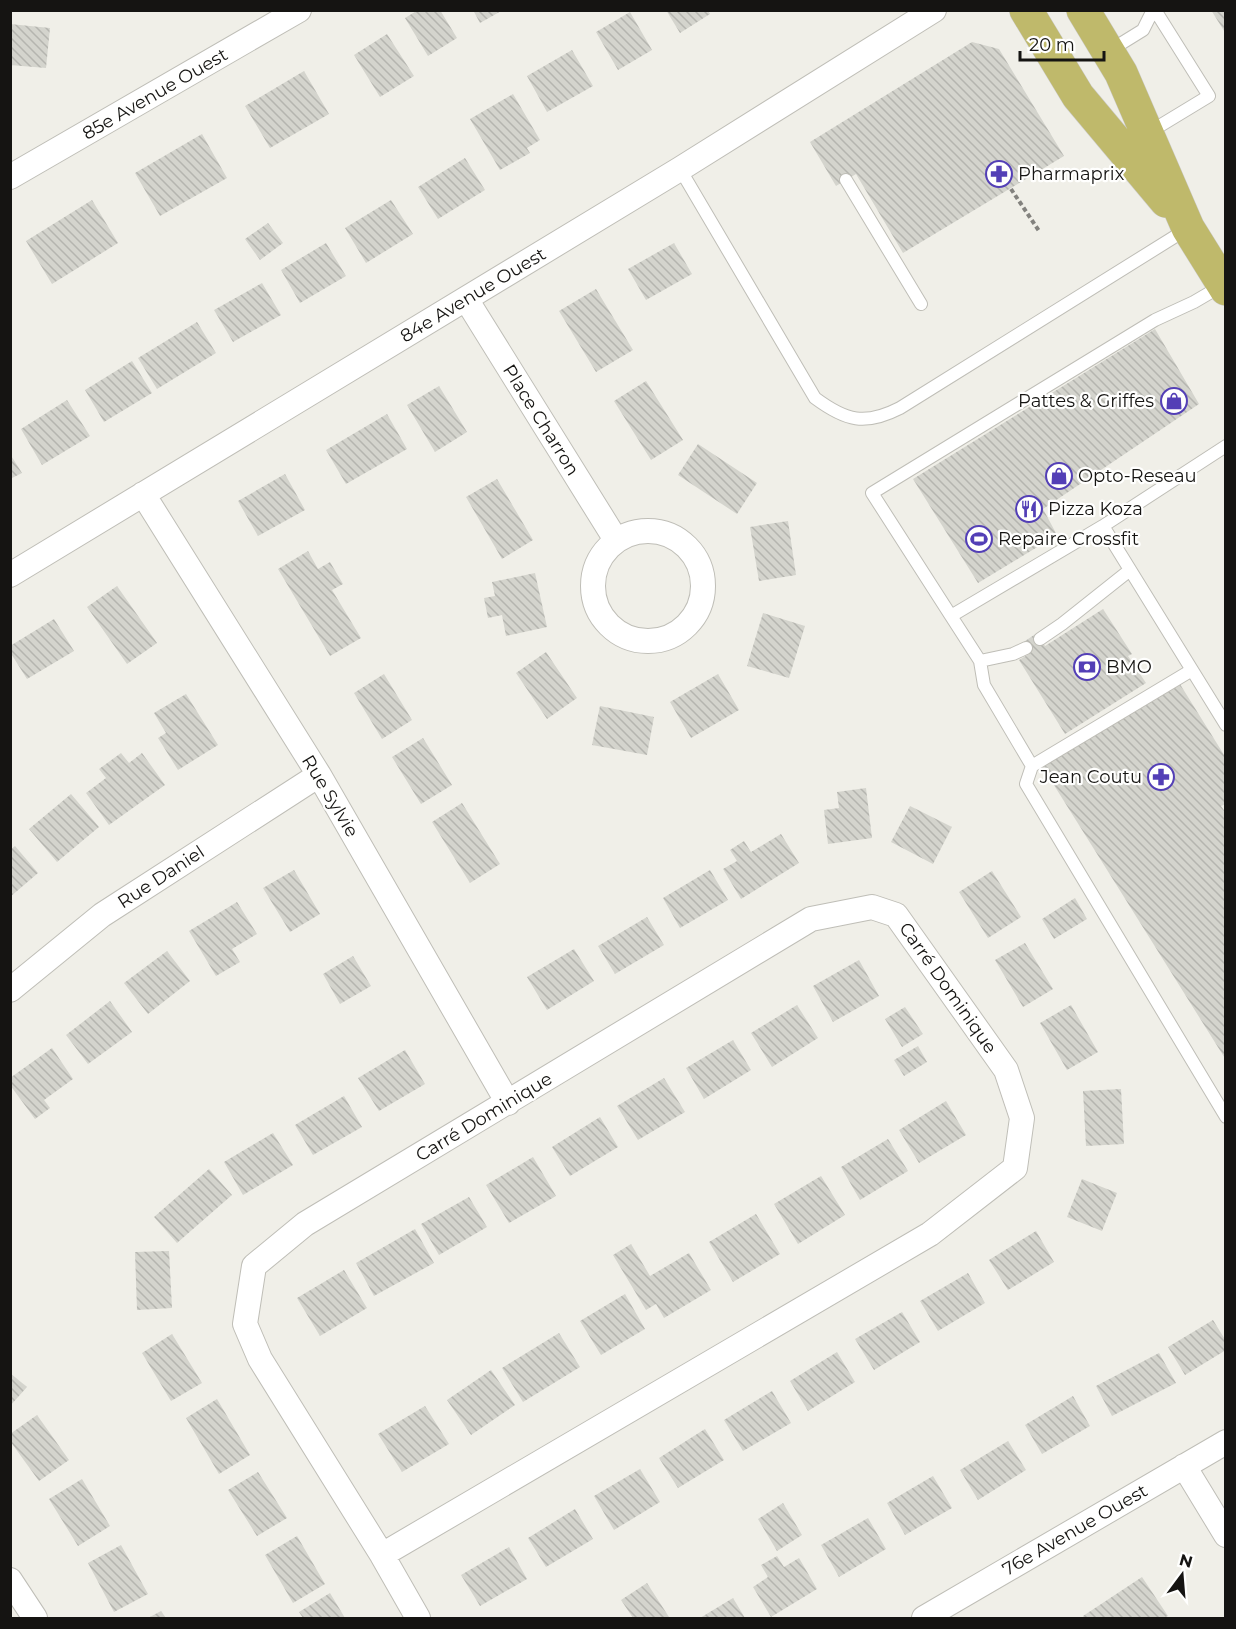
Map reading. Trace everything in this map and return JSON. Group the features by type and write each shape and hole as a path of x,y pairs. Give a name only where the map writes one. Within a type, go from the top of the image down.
{"main road":[{"path":"1026,10 1078,96 1135,140"},
{"path":"1083,10 1121,73 1135,140 1224,287"}],"street":[{"name":"85e Avenue Ouest","path":"10,177 299,10"},
{"name":"84e Avenue Ouest","path":"10,575 680,169 934,10"},
{"name":"Place Charron","path":"466,299 616,540"},
{"name":"Rue Sylvie","path":"143,494 319,775 508,1102"},
{"path":"638,531 657,531 684,543 696,558 703,576 701,603 686,628 669,638 650,642 626,638 613,630 600,615 593,597 594,571 603,554 616,540 638,531"},
{"name":"Rue Daniel","path":"10,990 102,915 319,775"},
{"name":"Carré Dominique","path":"382,1555 930,1234 1015,1168 1022,1118 1006,1070 896,915 872,907 812,920 305,1224 254,1266 245,1324 260,1359 382,1555 418,1618"},
{"name":"76e Avenue Ouest","path":"924,1618 1226,1442"},
{"path":"1184,1466 1226,1535"},
{"path":"10,1580 36,1618"}],"lane":[{"path":"1108,52 1143,30 1154,10 1209,96 1135,140"},
{"path":"680,169 815,398 829,408 853,419 885,416 900,408 1188,228"},
{"path":"846,180 921,304"},
{"path":"1032,766 984,685 980,661 872,493 1155,320 1224,287"},
{"path":"951,616 1103,526 1226,446"},
{"path":"1103,526 1226,725"},
{"path":"1040,639 1130,570"},
{"path":"980,661 1013,654 1026,648"},
{"path":"1191,670 1032,766 1026,784 1226,1117"}],"path":[{"path":"1011,189 1040,231"}],"building":[{"path":"418,10 440,10 457,38 428,56 405,18"},
{"path":"473,10 503,10 480,23"},
{"path":"666,10 708,10 710,14 680,33"},
{"path":"1211,10 1226,10 1226,34"},
{"path":"630,12 652,50 618,70 596,32"},
{"path":"10,24 50,28 46,68 10,65"},
{"path":"387,34 414,76 380,97 354,55"},
{"path":"972,42 999,49 1064,156 903,253 856,174 836,186 810,142"},
{"path":"572,50 593,86 547,112 527,76"},
{"path":"304,71 329,114 270,148 245,106"},
{"path":"513,94 540,140 527,148 530,153 500,170 470,119"},
{"path":"202,134 227,178 160,216 135,173"},
{"path":"465,158 485,190 438,219 418,187"},
{"path":"92,200 118,243 52,284 26,241"},
{"path":"391,200 413,234 366,263 345,228"},
{"path":"268,223 283,243 260,260 245,239"},
{"path":"326,243 346,276 300,303 281,270"},
{"path":"674,243 692,274 646,300 628,269"},
{"path":"262,283 281,315 233,342 214,310"},
{"path":"596,289 633,350 596,372 559,311"},
{"path":"197,322 216,353 157,389 138,358"},
{"path":"1155,329 1199,404 1043,509 1057,535 978,583 913,479"},
{"path":"132,361 152,393 104,422 85,390"},
{"path":"646,381 683,440 651,460 614,401"},
{"path":"439,386 467,432 435,452 407,405"},
{"path":"67,400 90,436 42,465 21,429"},
{"path":"387,414 407,449 346,484 326,450"},
{"path":"698,444 757,483 737,514 678,475"},
{"path":"10,454 22,473 10,479"},
{"path":"285,474 305,510 258,536 238,501"},
{"path":"497,479 533,540 502,559 466,497"},
{"path":"788,521 796,575 759,581 750,527"},
{"path":"308,551 318,569 330,562 343,584 332,590 361,638 330,656 278,569"},
{"path":"535,573 547,627 506,636 502,615 488,618 484,598 495,596 492,582"},
{"path":"117,586 157,643 127,664 87,607"},
{"path":"1103,609 1132,654 1128,656 1146,683 1065,734 1019,660 1029,654 1022,643 1037,633 1045,646"},
{"path":"763,613 805,626 789,678 747,666"},
{"path":"54,619 74,651 27,679 10,652 10,646"},
{"path":"546,652 577,698 547,719 516,673"},
{"path":"384,674 412,720 382,739 354,693"},
{"path":"718,674 739,710 691,738 670,702"},
{"path":"1178,681 1226,758 1226,804 1221,806 1226,813 1226,1060 1042,766"},
{"path":"186,694 218,745 178,770 158,738 166,733 154,713"},
{"path":"600,706 654,717 647,755 592,745"},
{"path":"423,738 452,785 421,804 392,757"},
{"path":"121,753 129,763 142,753 165,785 109,825 86,793 106,778 99,769"},
{"path":"866,788 872,838 828,844 824,810 839,808 837,792"},
{"path":"71,794 99,827 57,862 29,829"},
{"path":"462,803 500,864 470,883 432,822"},
{"path":"910,806 952,827 933,864 891,842"},
{"path":"781,834 799,863 741,899 723,869 737,861 730,850 744,841 751,852"},
{"path":"15,846 38,873 10,897 10,850"},
{"path":"294,870 320,914 290,932 263,888"},
{"path":"710,870 728,900 680,928 663,898"},
{"path":"992,871 1021,917 988,938 959,892"},
{"path":"1075,898 1087,919 1054,939 1042,919"},
{"path":"237,902 257,934 232,949 240,962 216,976 189,931"},
{"path":"647,917 664,945 615,974 598,946"},
{"path":"1025,943 1053,989 1023,1007 995,960"},
{"path":"574,949 594,981 547,1010 527,977"},
{"path":"167,951 190,981 148,1014 124,983"},
{"path":"353,956 371,986 340,1004 323,974"},
{"path":"859,960 879,996 833,1022 813,986"},
{"path":"110,1001 132,1032 88,1064 66,1035"},
{"path":"797,1005 818,1038 772,1067 751,1033"},
{"path":"1071,1005 1098,1052 1067,1070 1040,1023"},
{"path":"905,1007 923,1034 902,1047 885,1019"},
{"path":"733,1040 751,1070 704,1099 686,1068"},
{"path":"918,1046 927,1062 904,1076 894,1060"},
{"path":"52,1048 73,1079 44,1100 50,1108 35,1119 10,1085 10,1078"},
{"path":"405,1050 425,1084 379,1111 358,1078"},
{"path":"664,1078 685,1112 638,1140 617,1106"},
{"path":"1121,1089 1124,1144 1086,1146 1083,1091"},
{"path":"344,1096 362,1127 313,1155 295,1125"},
{"path":"946,1101 966,1135 919,1163 899,1130"},
{"path":"600,1117 618,1147 570,1176 552,1147"},
{"path":"273,1133 293,1165 243,1195 224,1162"},
{"path":"888,1139 908,1171 860,1200 841,1167"},
{"path":"533,1157 556,1196 509,1223 486,1185"},
{"path":"209,1169 232,1195 177,1243 154,1217"},
{"path":"821,1176 845,1215 798,1244 774,1204"},
{"path":"1082,1179 1117,1193 1102,1231 1067,1217"},
{"path":"469,1197 487,1227 439,1255 421,1224"},
{"path":"756,1214 780,1254 733,1282 709,1242"},
{"path":"415,1229 434,1263 374,1296 356,1263"},
{"path":"1036,1231 1054,1262 1008,1290 989,1260"},
{"path":"631,1244 650,1276 689,1253 711,1290 664,1318 656,1304 646,1310 613,1255"},
{"path":"169,1251 172,1308 137,1310 135,1252"},
{"path":"344,1270 367,1308 320,1336 297,1298"},
{"path":"968,1273 985,1303 938,1331 920,1301"},
{"path":"625,1294 645,1329 601,1355 580,1321"},
{"path":"902,1312 920,1342 874,1370 855,1339"},
{"path":"1213,1320 1226,1341 1226,1350 1185,1375 1168,1347"},
{"path":"559,1333 580,1367 523,1402 502,1368"},
{"path":"172,1334 202,1383 171,1401 142,1353"},
{"path":"837,1352 855,1382 808,1411 790,1381"},
{"path":"1159,1353 1176,1383 1112,1416 1096,1386"},
{"path":"491,1370 515,1405 471,1435 447,1400"},
{"path":"10,1373 27,1387 10,1406"},
{"path":"772,1391 791,1423 743,1451 724,1420"},
{"path":"1073,1396 1090,1426 1042,1454 1025,1425"},
{"path":"217,1399 250,1455 219,1474 186,1418"},
{"path":"425,1406 449,1444 402,1472 378,1434"},
{"path":"37,1415 69,1460 39,1481 10,1441 10,1434"},
{"path":"705,1429 724,1460 678,1488 659,1458"},
{"path":"1008,1441 1026,1470 978,1500 960,1470"},
{"path":"640,1469 660,1502 614,1530 594,1496"},
{"path":"258,1472 287,1518 257,1536 228,1490"},
{"path":"933,1476 952,1508 905,1535 887,1503"},
{"path":"82,1479 110,1526 78,1546 49,1499"},
{"path":"783,1503 802,1535 777,1551 758,1519"},
{"path":"575,1509 593,1539 546,1567 528,1538"},
{"path":"868,1518 886,1549 839,1577 821,1545"},
{"path":"297,1536 325,1584 293,1603 265,1555"},
{"path":"121,1545 148,1594 114,1612 88,1563"},
{"path":"509,1547 527,1579 480,1606 461,1575"},
{"path":"777,1556 784,1567 799,1558 817,1589 771,1617 753,1587 768,1577 761,1565"},
{"path":"1142,1577 1168,1616 1163,1618 1084,1618 1083,1616"},
{"path":"647,1583 669,1617 633,1618 621,1600"},
{"path":"330,1593 345,1618 303,1618 299,1612"},
{"path":"733,1598 745,1618 700,1618"},
{"path":"161,1611 166,1618 148,1618"}],"place":[{"name":"Pharmaprix","path":"999,174"},
{"name":"Pattes & Griffes","path":"1174,401"},
{"name":"Opto-Reseau","path":"1059,476"},
{"name":"Pizza Koza","path":"1029,509"},
{"name":"Repaire Crossfit","path":"979,539"},
{"name":"BMO","path":"1087,667"},
{"name":"Jean Coutu","path":"1161,777"}]}
